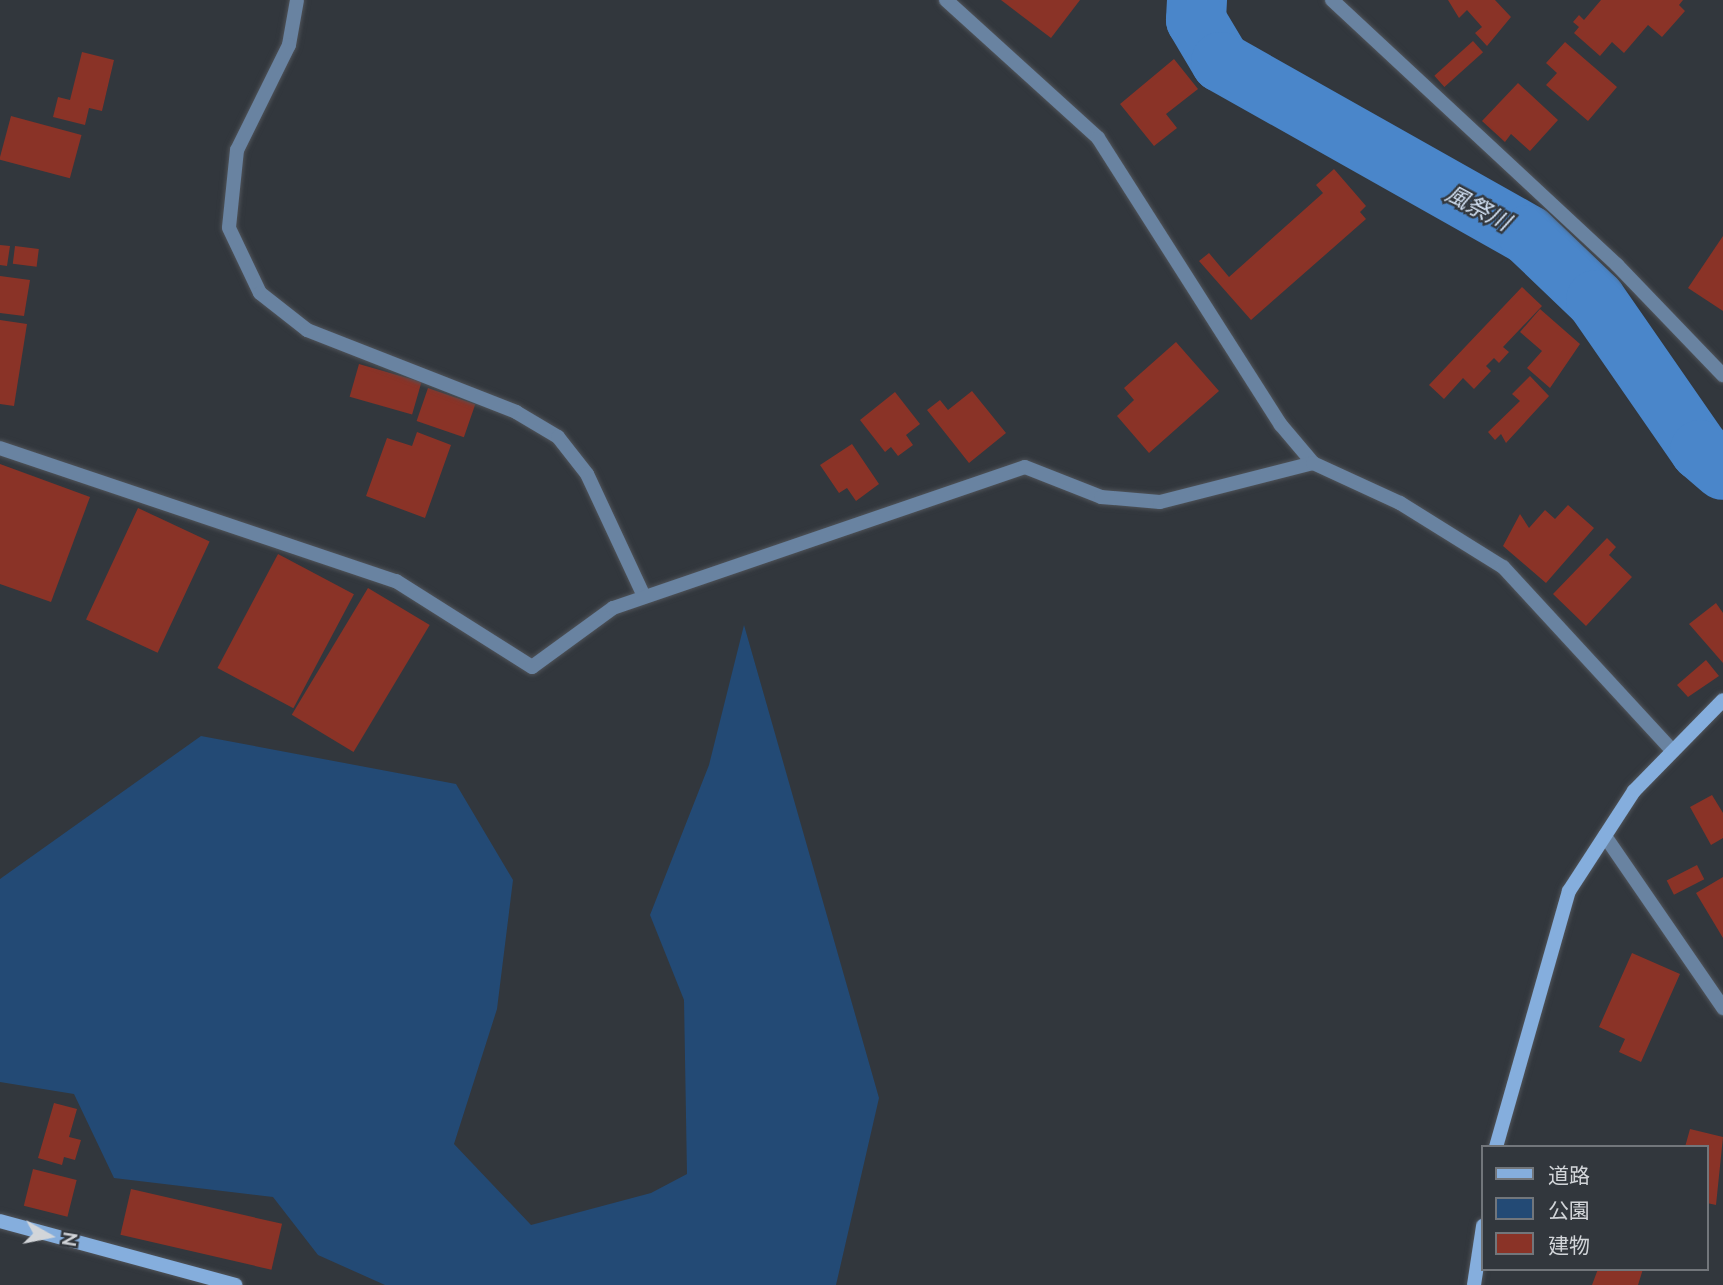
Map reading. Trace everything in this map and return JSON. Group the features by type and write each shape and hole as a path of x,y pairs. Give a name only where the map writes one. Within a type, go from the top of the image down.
{"street":[{"path":"298,0 289,45 237,150 229,228 260,293 307,330 516,412 558,437 587,474 644,596"},
{"path":"946,0 1098,138 1281,425 1313,463 1400,503 1503,567 1671,749"},
{"path":"1332,0 1617,265 1723,375"},
{"path":"0,448 396,581 532,667 613,608 1025,467 1101,497 1160,502 1313,463"},
{"path":"1497,1145 1569,891 1605,836 1671,749 1723,700"},
{"path":"1605,836 1723,1008"},
{"path":"0,1221 235,1285"},
{"path":"1474,1285 1482,1233"}],"green space":[{"path":"744,625 879,1098 836,1285 385,1285 318,1255 273,1197 114,1178 74,1094 0,1082 0,879 201,736 456,784 513,880 497,1009 454,1144 531,1225 651,1193 687,1174 684,1000 650,915 709,765"}],"building":[{"path":"1001,0 1080,0 1051,38"},
{"path":"1448,0 1495,0 1511,17 1487,46 1475,33 1482,27 1467,10 1459,18"},
{"path":"1601,0 1683,0 1679,5 1685,11 1662,37 1648,25 1624,53 1612,42 1600,56 1574,33 1579,27 1573,22 1579,15 1584,20"},
{"path":"1473,41 1483,52 1444,87 1434,76"},
{"path":"1565,42 1617,87 1588,121 1546,85 1557,73 1546,63"},
{"path":"82,52 114,60 102,111 89,108 85,125 53,117 58,97 70,100"},
{"path":"1174,59 1198,89 1166,114 1177,128 1154,146 1120,104"},
{"path":"1518,83 1558,120 1530,151 1511,134 1505,142 1482,121"},
{"path":"11,116 82,135 70,178 0,160"},
{"path":"1334,169 1366,206 1360,212 1366,219 1251,320 1199,261 1209,253 1229,277 1323,193 1316,185"},
{"path":"1723,236 1723,311 1688,288"},
{"path":"0,245 10,246 7,266 0,265"},
{"path":"15,246 39,249 37,267 13,264"},
{"path":"0,276 30,280 24,316 0,313"},
{"path":"1522,287 1542,306 1503,347 1509,352 1499,363 1494,358 1486,366 1491,371 1474,389 1463,378 1444,399 1429,385"},
{"path":"1540,309 1580,344 1550,388 1527,368 1542,351 1520,332"},
{"path":"0,320 27,324 14,406 0,404"},
{"path":"1176,342 1219,391 1149,453 1117,416 1134,400 1124,388"},
{"path":"359,364 421,382 412,415 350,397"},
{"path":"1530,376 1549,396 1506,443 1501,434 1495,440 1488,432 1520,401 1512,394"},
{"path":"428,388 475,404 464,437 417,421"},
{"path":"972,391 1006,433 969,463 927,410 940,400 948,410"},
{"path":"895,392 920,424 906,435 913,445 898,456 891,447 885,452 860,420"},
{"path":"417,432 451,445 425,518 366,496 387,438 412,446"},
{"path":"852,444 879,484 856,501 847,488 839,493 820,465"},
{"path":"0,464 90,497 51,602 0,584"},
{"path":"1568,505 1594,528 1546,583 1503,546 1520,514 1529,528 1545,510 1555,519"},
{"path":"138,508 210,541 158,653 86,619"},
{"path":"1607,538 1616,547 1609,555 1632,577 1586,626 1553,594"},
{"path":"278,554 354,594 293,708 217,668"},
{"path":"368,588 430,625 353,752 292,715"},
{"path":"1716,603 1723,613 1723,663 1689,624"},
{"path":"1706,660 1719,676 1688,697 1677,685"},
{"path":"1712,795 1723,813 1723,838 1711,845 1690,807"},
{"path":"1697,865 1704,879 1674,895 1667,880"},
{"path":"1723,877 1723,938 1696,893"},
{"path":"1632,953 1680,974 1641,1062 1619,1052 1625,1039 1599,1027"},
{"path":"54,1103 77,1109 69,1137 81,1140 75,1160 64,1157 62,1165 38,1158"},
{"path":"1690,1129 1723,1137 1716,1205 1709,1203 1709,1145 1686,1145"},
{"path":"33,1169 77,1180 67,1217 24,1206"},
{"path":"131,1189 282,1224 271,1270 120,1235"},
{"path":"1597,1271 1642,1271 1638,1285 1592,1285"}],"waterway":[{"name":"風祭川","path":"1197,0 1196,20 1221,62 1528,235 1596,300 1700,450 1723,470"}]}
